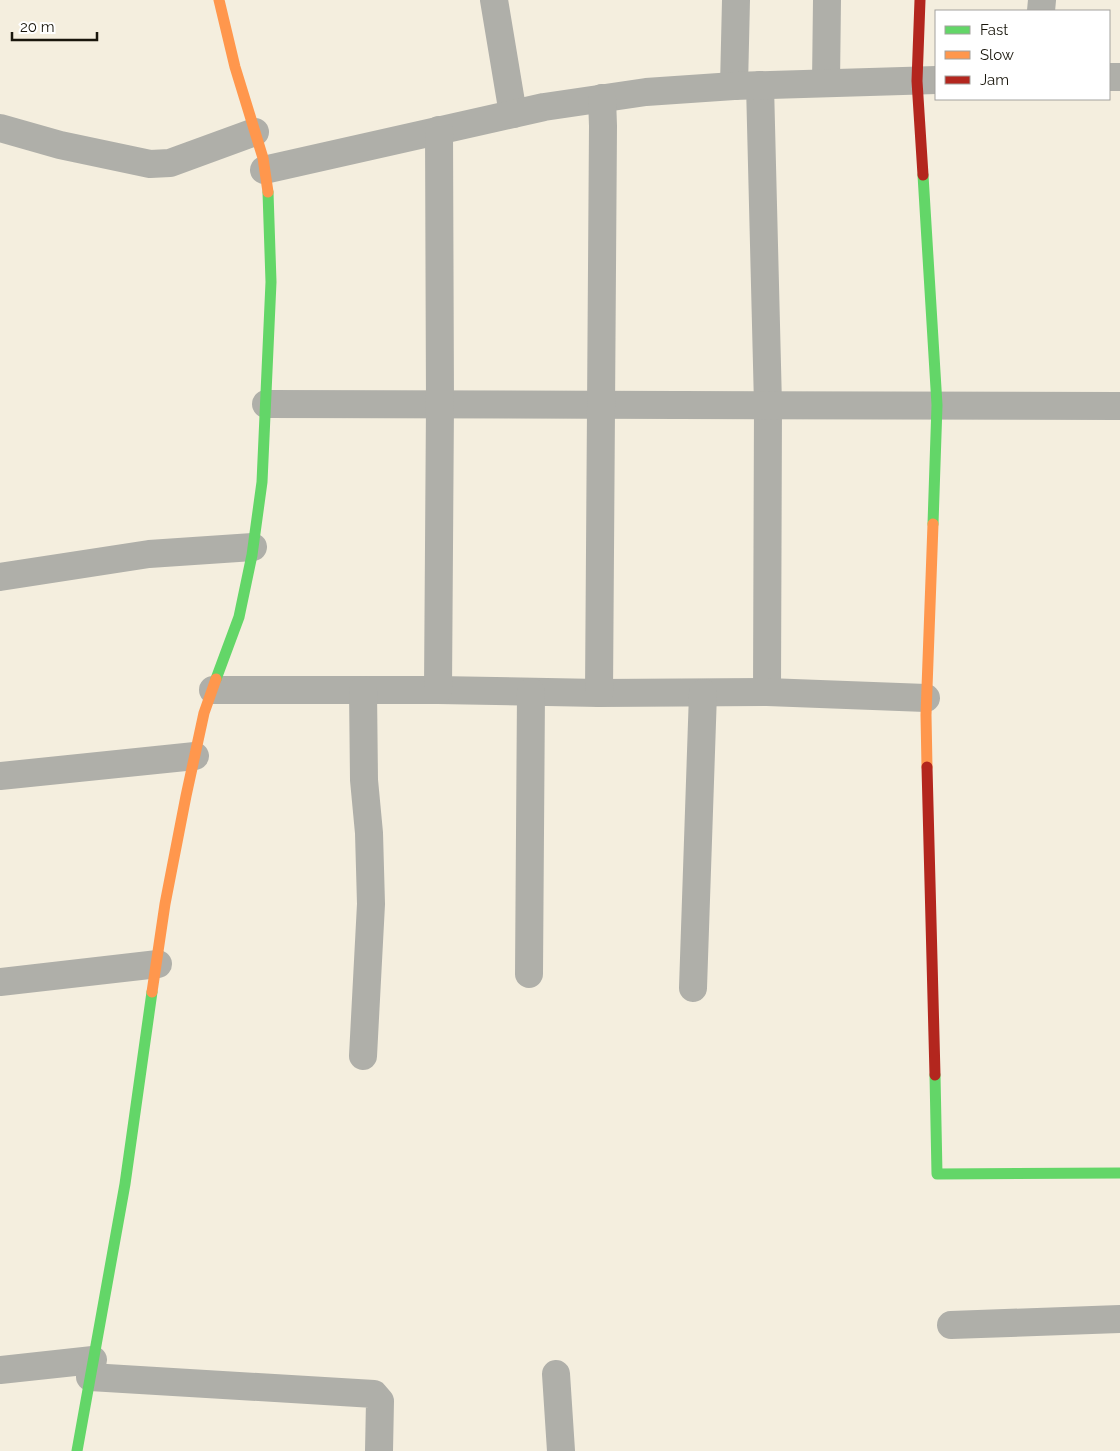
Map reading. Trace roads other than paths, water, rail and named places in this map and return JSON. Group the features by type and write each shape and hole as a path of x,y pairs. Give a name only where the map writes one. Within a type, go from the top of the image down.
{"street":[{"path":"77,1451 125,1184 158,964 165,904 204,713 239,618 253,547 262,482 270,282 269,199 263,158 235,67 219,0"},
{"path":"494,0 513,114"},
{"path":"736,0 747,86 768,405 767,692"},
{"path":"826,83 827,0"},
{"path":"920,0 926,80 937,405 926,698 937,1174 1120,1173"},
{"path":"264,170 544,107 646,92 747,86 926,80"},
{"path":"599,693 602,98"},
{"path":"0,128 60,145 150,164 170,163 255,132"},
{"path":"438,690 439,130"},
{"path":"266,404 1120,406"},
{"path":"0,577 149,554 253,547"},
{"path":"213,690 438,690 599,693 767,692 926,698"},
{"path":"363,690 364,780 369,833 371,904 363,1056"},
{"path":"529,974 530,692"},
{"path":"693,988 702,693"},
{"path":"0,776 195,756"},
{"path":"0,982 158,964"},
{"path":"951,1325 1120,1319"},
{"path":"0,1370 92,1368 374,1394 380,1401 379,1451"},
{"path":"556,1374 562,1451"}]}
